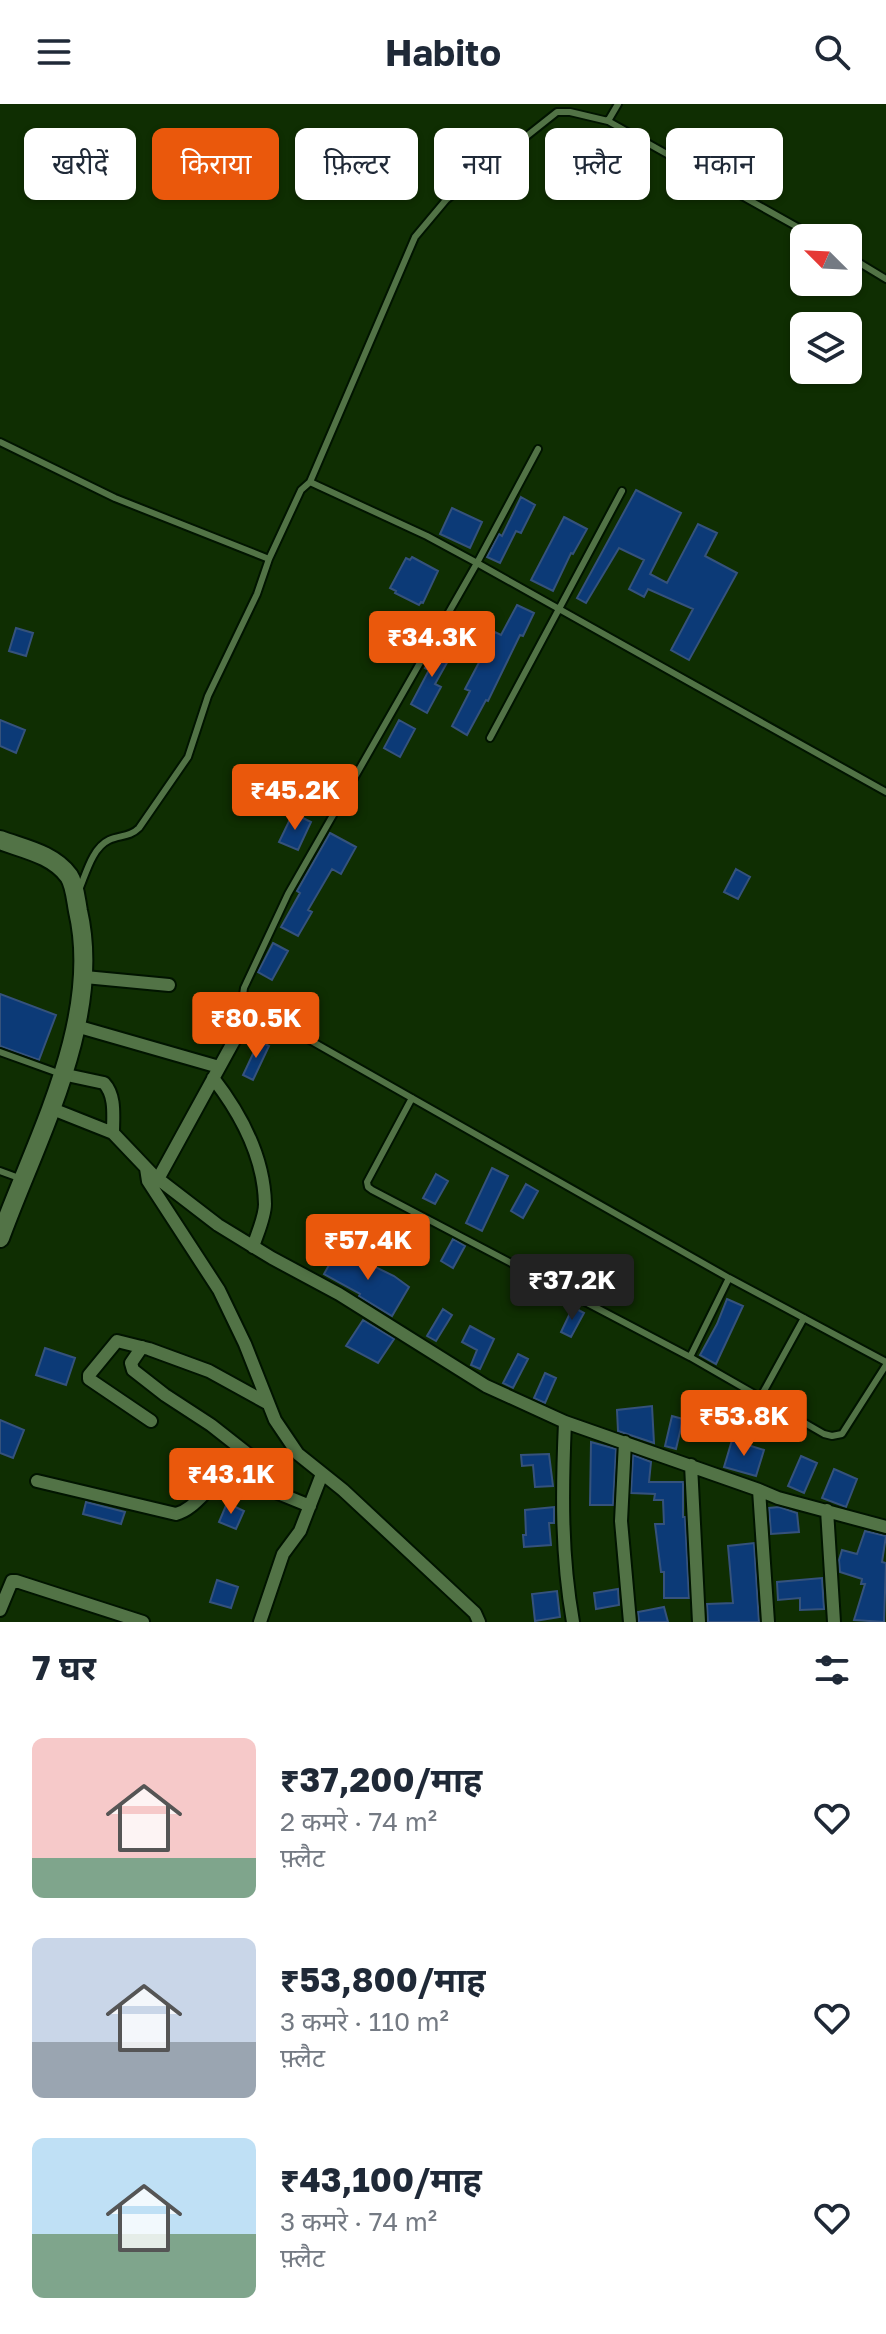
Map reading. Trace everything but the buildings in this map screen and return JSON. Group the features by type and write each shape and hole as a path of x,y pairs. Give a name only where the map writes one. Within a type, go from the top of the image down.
{"street":[{"path":"0,840 47,857 70,878 83,944 85,977 76,1026 62,1074 0,1238"},
{"path":"85,977 169,985"},
{"path":"158,1179 253,1006"},
{"path":"76,1026 216,1073 256,1151 265,1206 253,1247"},
{"path":"62,1074 104,1083 109,1088 113,1133"},
{"path":"50,1108 113,1133 158,1179 218,1225 339,1294 486,1386 565,1422 759,1490 886,1527"},
{"path":"146,1168 148,1181 219,1290 245,1344 275,1420 298,1454 445,1584 475,1613 479,1622"},
{"path":"151,1421 89,1379 117,1341 209,1371 267,1403"},
{"path":"142,1347 131,1363 133,1370 263,1466 267,1476 266,1487"},
{"path":"565,1422 561,1513 566,1585 573,1622"},
{"path":"625,1442 621,1521 630,1622"},
{"path":"691,1465 699,1622"},
{"path":"260,1622 283,1554 300,1531 322,1474"},
{"path":"37,1481 176,1514 186,1510 222,1478 234,1475 310,1506"},
{"path":"759,1490 768,1622"},
{"path":"827,1510 834,1622"},
{"path":"0,1610 12,1581 16,1581 143,1622"}],"lane":[{"path":"608,121 618,104"},
{"path":"75,900 91,860 100,847 108,840 133,834 139,828 188,757 208,696 257,594 269,559 301,490 310,482 415,237 446,200 557,112 570,112 608,121 792,224"},
{"path":"862,264 886,279"},
{"path":"0,442 115,498 269,559"},
{"path":"412,1098 367,1182 368,1187 690,1357 816,1430 832,1436 842,1434 886,1364 262,1013 243,995 288,894 477,563 538,449"},
{"path":"310,482 427,536 886,792"},
{"path":"490,738 622,491"},
{"path":"0,1052 62,1074"},
{"path":"0,1171 22,1179"},
{"path":"690,1357 729,1278"},
{"path":"760,1398 804,1318"}]}
